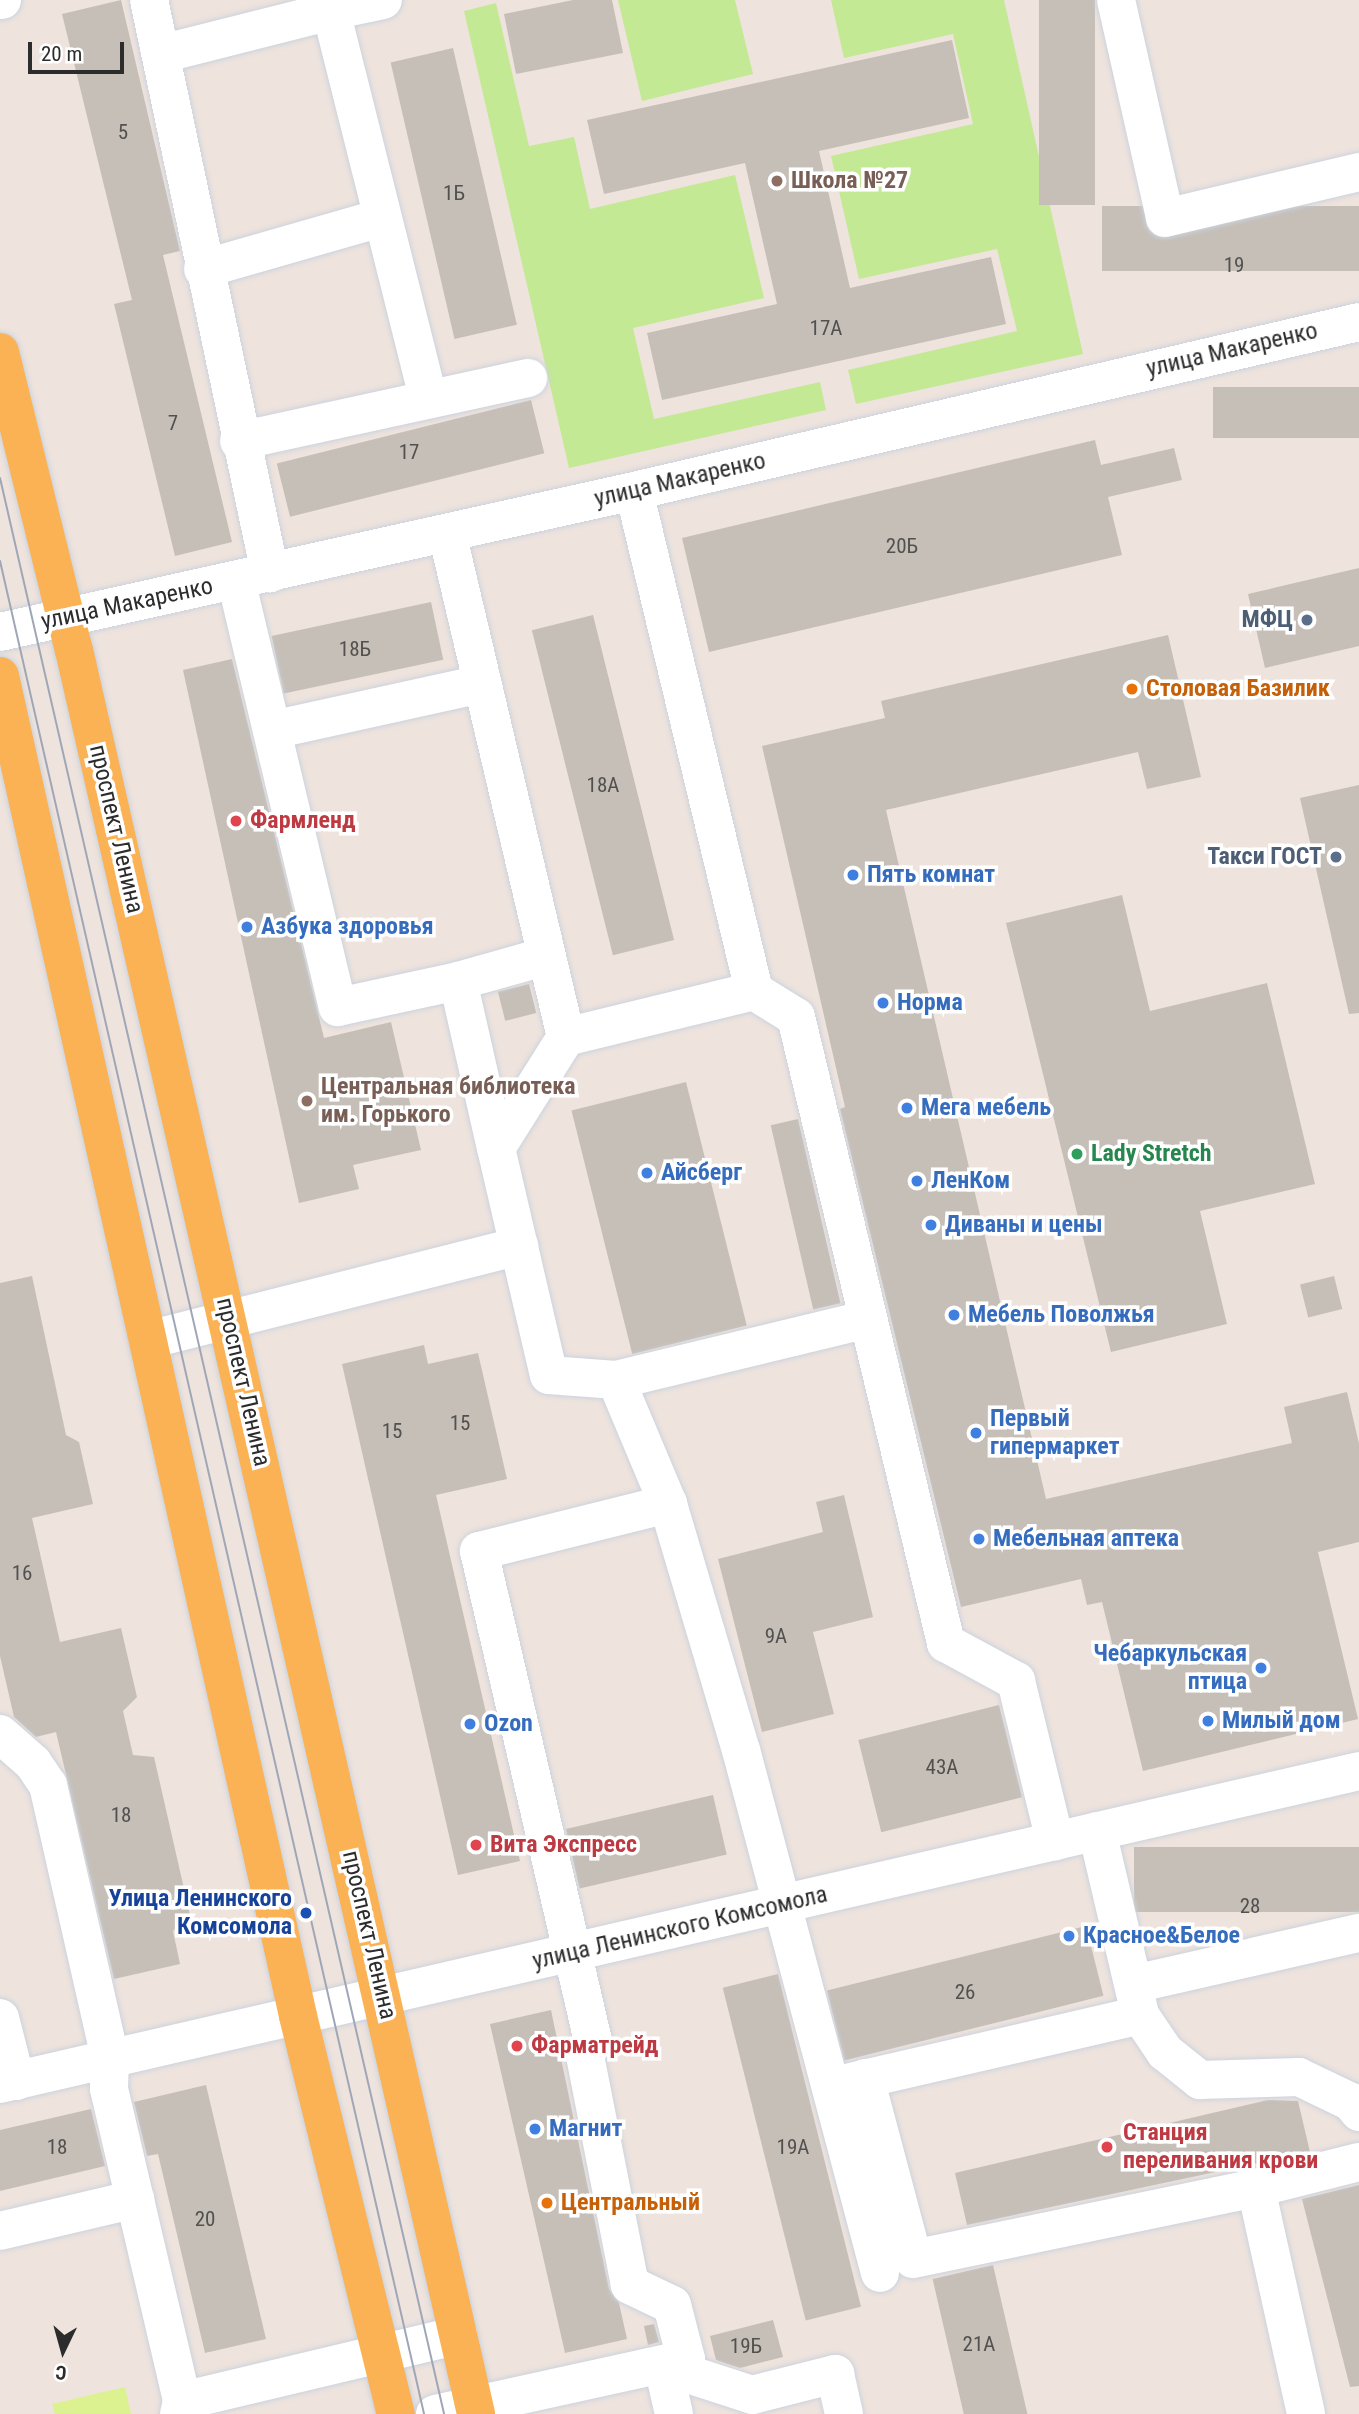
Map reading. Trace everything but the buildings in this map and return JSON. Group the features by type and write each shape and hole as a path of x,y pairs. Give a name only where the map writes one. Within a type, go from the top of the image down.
{"main road":[{"name":"проспект Ленина","path":"0,352 65,618 228,1318 475,2410"},
{"path":"0,676 298,2016 396,2414"}],"street":[{"path":"149,0 239,441 272,730 338,1007 458,981 547,956"},
{"path":"161,54 383,0"},
{"path":"1116,0 1165,218 1359,172"},
{"path":"331,12 428,398"},
{"path":"203,269 382,218"},
{"name":"улица Макаренко","path":"0,632 634,491 1359,322"},
{"path":"239,441 528,378"},
{"path":"634,491 754,991 796,1017 946,1643 1016,1681 1055,1841"},
{"path":"447,533 566,1037"},
{"path":"272,730 482,684"},
{"path":"458,981 550,1375 615,1380 869,1319"},
{"path":"496,1147 566,1037 754,991"},
{"path":"148,1340 519,1246"},
{"path":"615,1380 668,1504 782,1904 913,2259 1256,2188 1359,2162"},
{"path":"435,2414 475,2410 686,2359 672,2305 630,2285 585,2056 593,2041 479,1550 668,1504"},
{"path":"0,1734 33,1763 48,1784 110,2059 109,2089 181,2408 381,2353 458,2335"},
{"name":"улица Ленинского Комсомола","path":"8,2083 1359,1771"},
{"path":"1097,1831 1137,1999 1166,2052 1200,2080 1299,2077 1351,2102 1359,2112"},
{"path":"849,2082 1359,1933"},
{"path":"0,2018 8,2083"},
{"path":"849,2082 880,2273"},
{"path":"1256,2188 1306,2414"},
{"path":"0,2231 135,2199"},
{"path":"663,2365 674,2414"},
{"path":"663,2365 752,2395 835,2374 844,2414"}],"green space":[{"path":"618,0 735,0 753,74 642,101"},
{"path":"831,0 1004,0 1083,354 856,404 848,370 1017,331 997,249 859,279 831,156 973,124 953,34 844,58"},
{"path":"496,3 529,146 574,137 590,209 735,175 764,298 633,328 654,419 820,382 826,410 569,468 464,11"},
{"path":"125,2387 131,2414 55,2414 52,2404"}],"tram line":[{"path":"0,478 444,2414"},
{"path":"0,561 424,2414"}],"place":[{"name":"Школа №27","path":"777,181"},
{"name":"МФЦ","path":"1307,620"},
{"name":"Столовая Базилик","path":"1132,689"},
{"name":"Фармленд","path":"236,821"},
{"name":"Такси ГОСТ","path":"1336,857"},
{"name":"Пять комнат","path":"853,875"},
{"name":"Азбука здоровья","path":"247,927"},
{"name":"Норма","path":"883,1003"},
{"name":"Центральная библиотека им. Горького","path":"307,1101"},
{"name":"Мега мебель","path":"907,1108"},
{"name":"Lady Stretch","path":"1077,1154"},
{"name":"Айсберг","path":"647,1173"},
{"name":"ЛенКом","path":"917,1181"},
{"name":"Диваны и цены","path":"931,1225"},
{"name":"Мебель Поволжья","path":"954,1315"},
{"name":"Первый гипермаркет","path":"976,1433"},
{"name":"Мебельная аптека","path":"979,1539"},
{"name":"Чебаркульская птица","path":"1261,1668"},
{"name":"Милый дом","path":"1208,1721"},
{"name":"Ozon","path":"470,1724"},
{"name":"Вита Экспресс","path":"476,1845"},
{"name":"Улица Ленинского Комсомола","path":"306,1913"},
{"name":"Красное&Белое","path":"1069,1936"},
{"name":"Фарматрейд","path":"517,2046"},
{"name":"Магнит","path":"535,2129"},
{"name":"Станция переливания крови","path":"1107,2147"},
{"name":"Центральный","path":"547,2203"}]}
